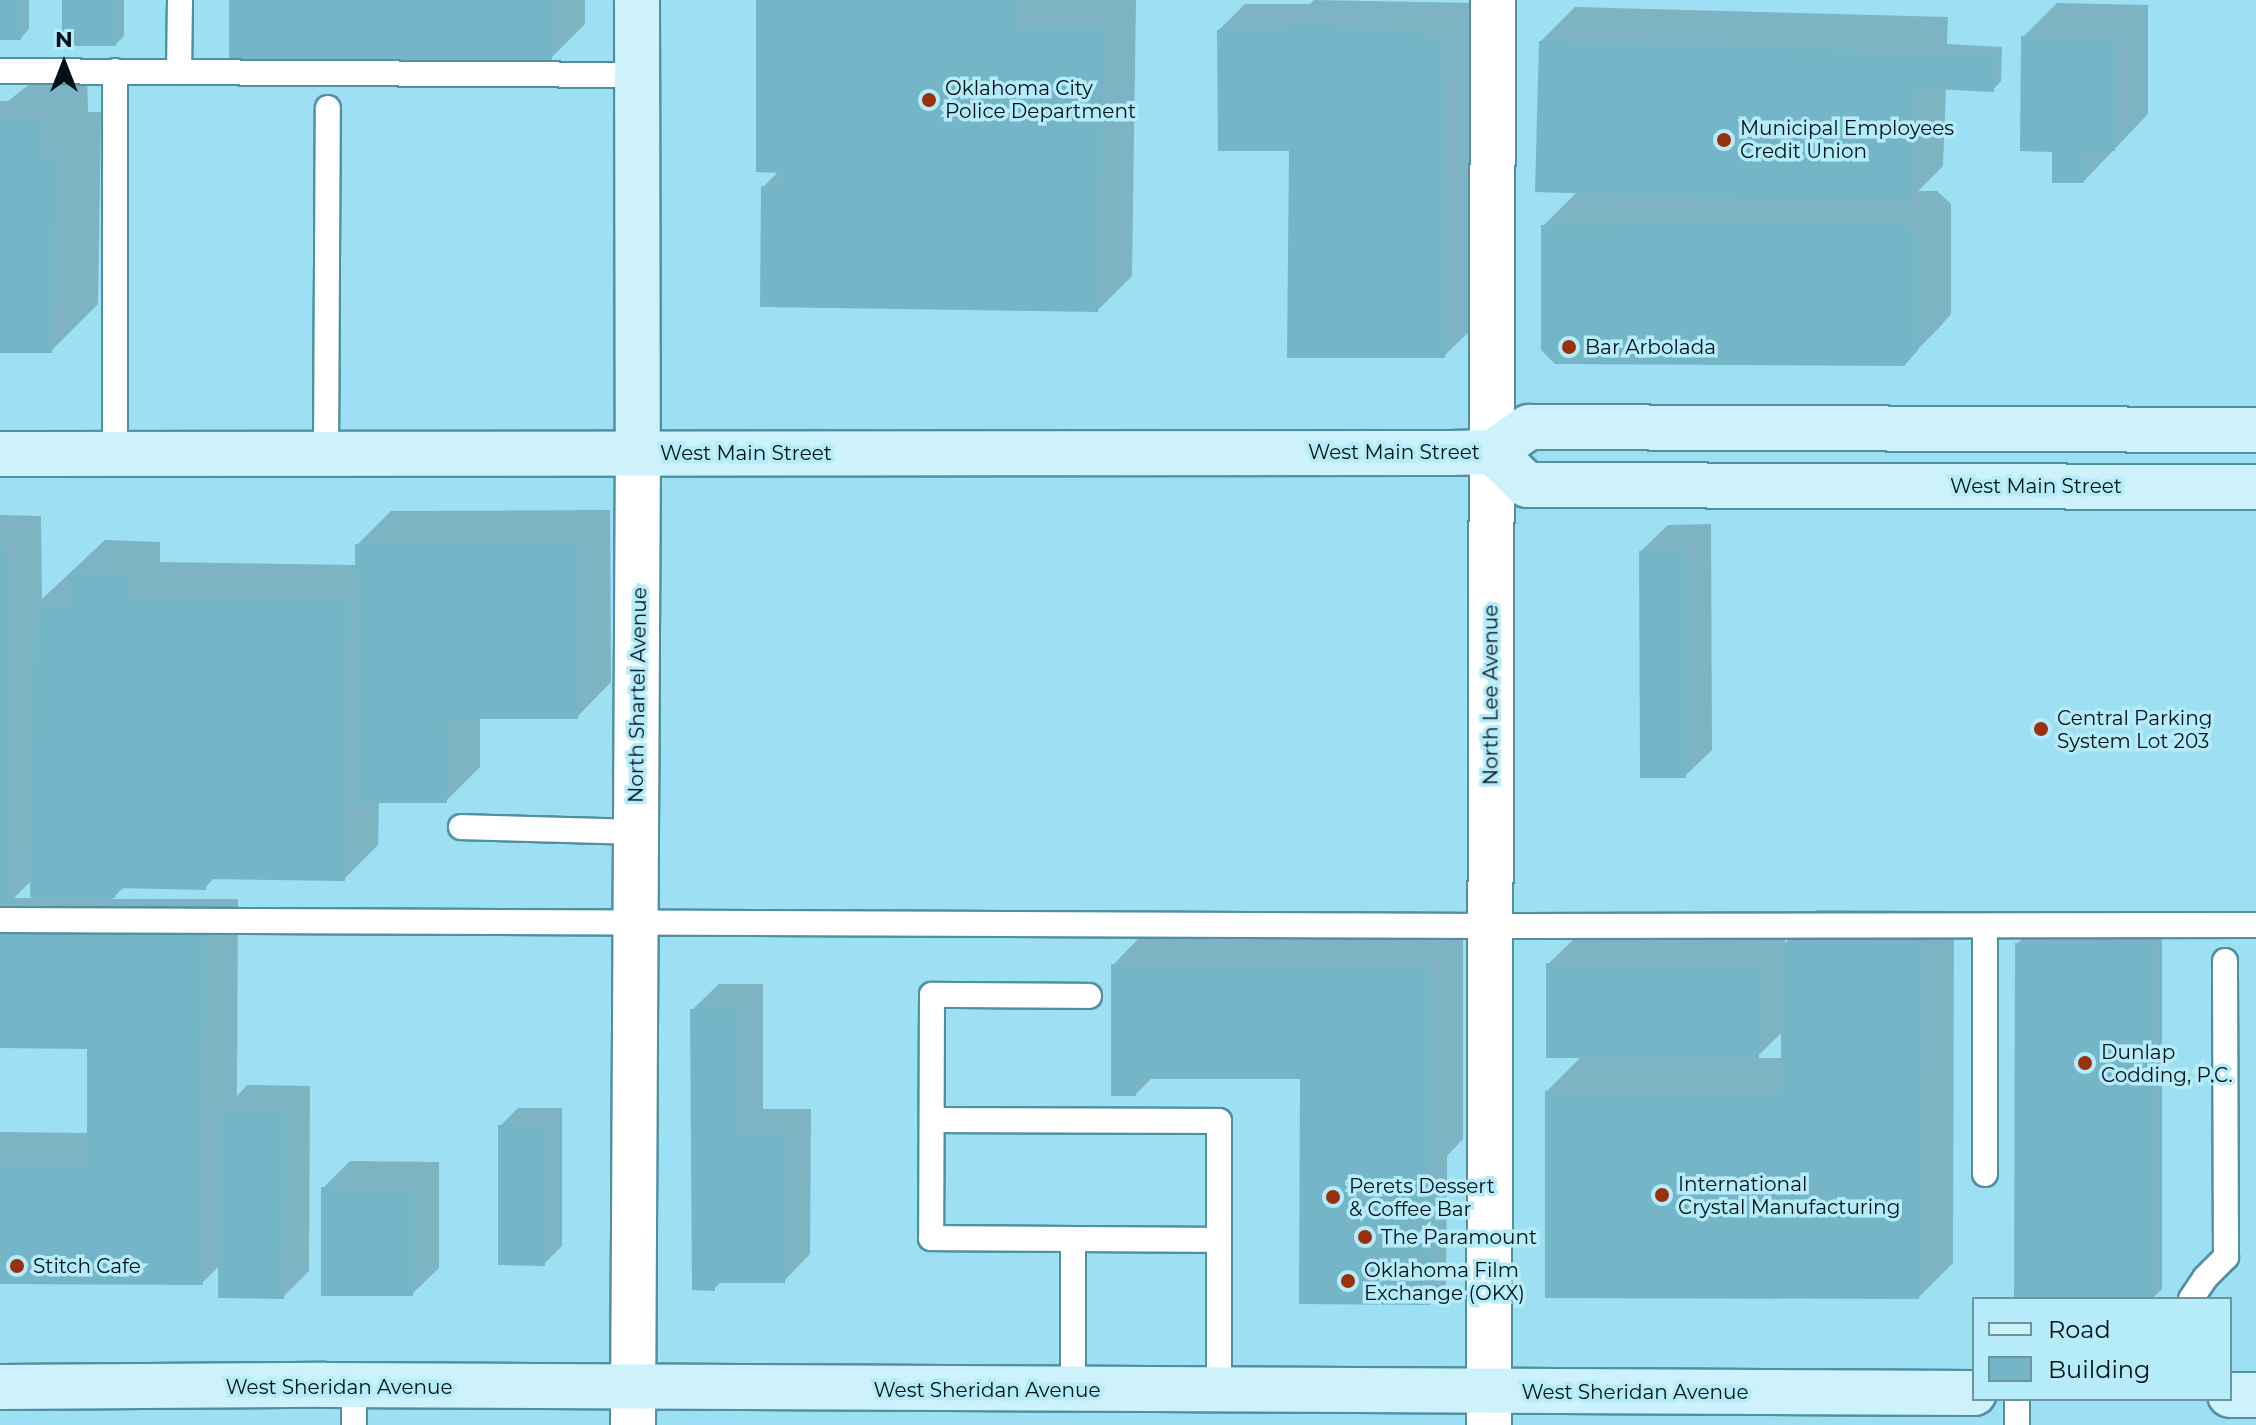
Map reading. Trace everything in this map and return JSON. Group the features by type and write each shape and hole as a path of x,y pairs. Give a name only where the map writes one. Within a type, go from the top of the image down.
{"main road":[{"name":"North Shartel Avenue","path":"637,0 638,453"},
{"name":"West Main Street","path":"0,454 1493,452 1529,427 2256,430"},
{"name":"West Main Street","path":"1493,452 1527,485 2256,487"},
{"name":"West Sheridan Avenue","path":"0,1387 354,1405 633,1407 1073,1390 1219,1390 1489,1408 1972,1393"},
{"path":"2232,1395 2256,1395"}],"street":[{"name":"North Lee Avenue","path":"1489,1408 1493,0"},
{"name":"North Shartel Avenue","path":"633,1407 638,453"}],"lane":[{"path":"179,72 180,0"},
{"path":"0,71 636,75"},
{"path":"115,71 115,453"},
{"path":"326,453 328,108"},
{"path":"461,827 636,832"},
{"path":"0,920 1490,926 2256,925"},
{"path":"1985,926 1985,1174"},
{"path":"2192,1297 2205,1278 2226,1257 2225,961"},
{"path":"1089,996 932,995 931,1238 1219,1240"},
{"path":"932,1120 1219,1121 1219,1390"},
{"path":"1073,1239 1073,1390"},
{"path":"2017,1401 2017,1425"}],"building":[{"path":"0,0 21,0 21,40 0,40"},
{"path":"62,0 116,0 116,46 62,46"},
{"path":"229,0 552,0 552,60 229,60"},
{"name":"Oklahoma City Police Department","path":"756,0 1018,0 1017,28 1103,28 1098,312 760,307 761,186 780,185 781,173 756,172"},
{"path":"1289,22 1442,36 1445,358 1287,358 1289,151 1218,151 1217,30 1289,30"},
{"path":"2021,36 2115,39 2115,151 2085,151 2084,183 2052,183 2052,152 2020,151"},
{"name":"Municipal Employees Credit Union","path":"1539,41 1995,55 1994,92 1913,88 1910,203 1535,192"},
{"path":"0,119 42,119 42,158 55,158 52,353 0,353"},
{"path":"1903,224 1917,239 1918,350 1904,366 1555,364 1541,350 1541,225"},
{"path":"355,544 577,544 578,719 446,719 447,803 356,803"},
{"path":"0,549 8,549 11,904 0,904"},
{"path":"1686,550 1686,778 1640,778 1639,551"},
{"path":"68,574 127,575 127,596 349,599 345,881 206,879 206,890 116,888 115,898 30,897 35,604 68,605"},
{"path":"0,931 205,933 203,1285 0,1284 0,1166 87,1166 87,1049 0,1048"},
{"name":"Dunlap Codding, P.C.","path":"2015,943 2155,943 2154,1297 2014,1297"},
{"path":"1781,944 1921,944 1919,1299 1545,1298 1545,1091 1781,1091"},
{"path":"1546,963 1759,964 1759,1058 1546,1058"},
{"path":"1111,964 1430,966 1430,1305 1299,1304 1300,1079 1136,1079 1136,1096 1111,1096"},
{"path":"690,1009 738,1009 738,1134 785,1134 785,1283 715,1283 715,1291 692,1290"},
{"path":"219,1111 285,1112 284,1299 218,1298"},
{"path":"498,1125 545,1125 545,1266 498,1265"},
{"path":"321,1187 413,1188 413,1296 321,1296"}],"place":[{"name":"Oklahoma City Police Department","path":"929,100"},
{"name":"Municipal Employees Credit Union","path":"1724,140"},
{"name":"Bar Arbolada","path":"1569,347"},
{"name":"Central Parking System Lot 203","path":"2041,729"},
{"name":"Dunlap Codding, P.C.","path":"2085,1063"},
{"name":"International Crystal Manufacturing","path":"1662,1195"},
{"name":"Perets Dessert & Coffee Bar","path":"1333,1197"},
{"name":"The Paramount","path":"1365,1237"},
{"name":"Stitch Cafe","path":"17,1266"},
{"name":"Oklahoma Film Exchange (OKX)","path":"1348,1281"}]}
